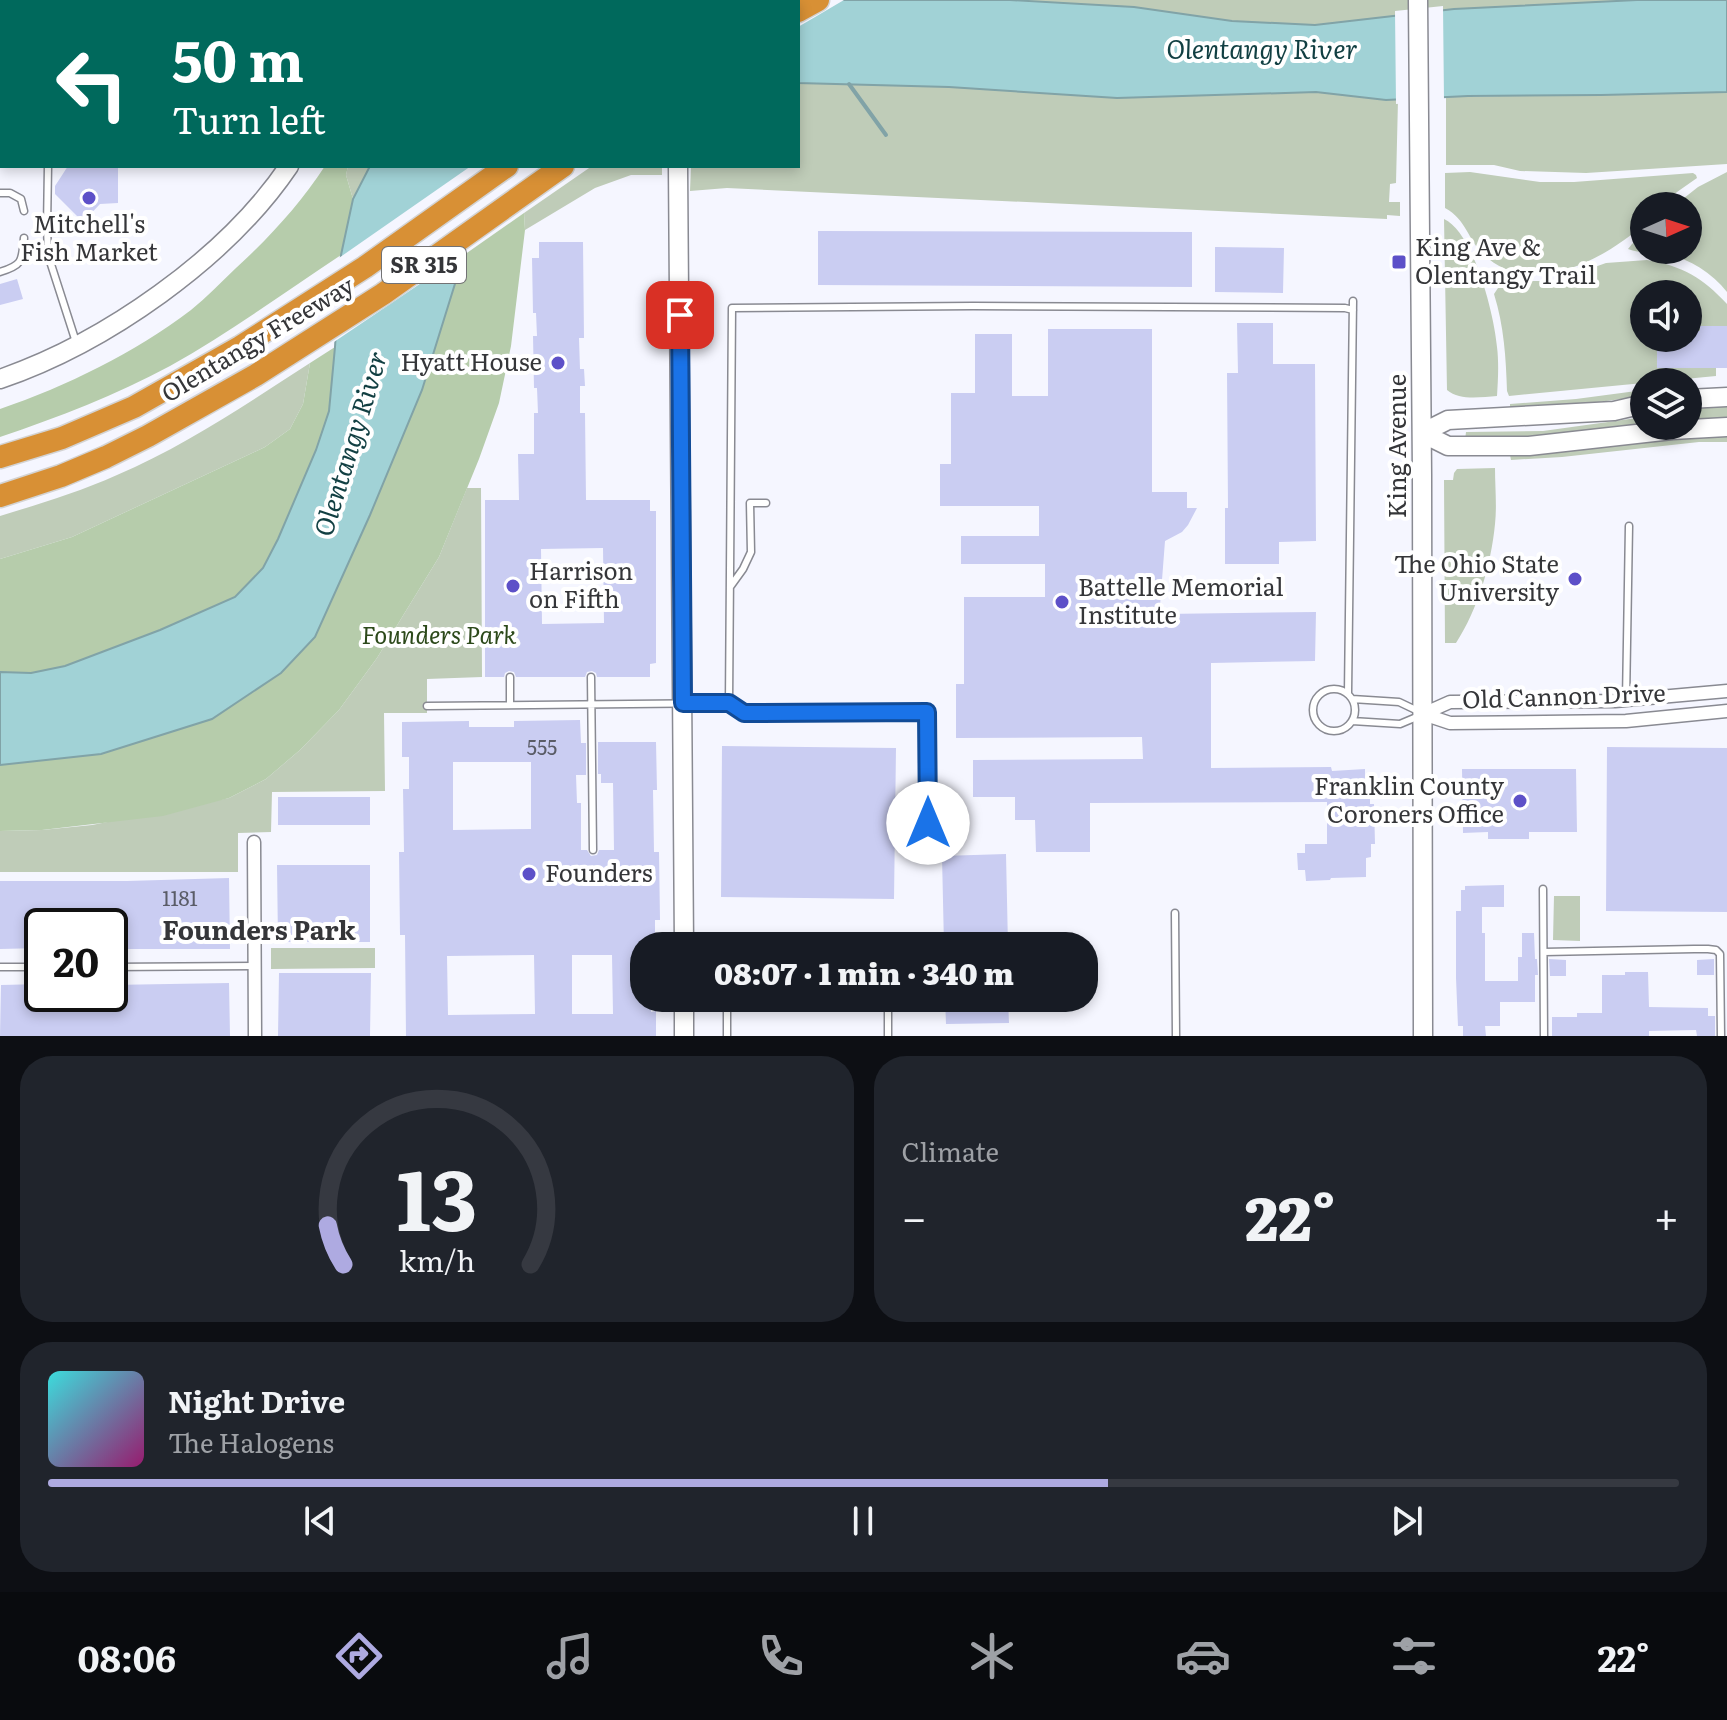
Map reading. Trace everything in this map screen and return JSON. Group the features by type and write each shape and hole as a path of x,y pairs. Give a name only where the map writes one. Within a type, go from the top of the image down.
{"highway":[{"path":"800,10 818,0"},
{"name":"Olentangy Freeway","path":"0,457 62,438 134,407 240,347 365,267 504,168"},
{"name":"Olentangy Freeway","path":"0,496 61,476 134,443 282,359 383,294 560,168"}],"street":[{"name":"King Avenue","path":"1418,0 1423,1036"},
{"path":"1,378 48,361 111,327 170,286 235,230 287,168"},
{"path":"678,168 684,932"},
{"path":"1702,398 1727,397"},
{"path":"1422,433 1448,420 1614,411 1630,407"},
{"path":"1422,433 1448,446 1529,446 1727,427"},
{"name":"Old Cannon Drive","path":"1423,714 1450,702 1626,700 1727,691"},
{"name":"Old Cannon Drive","path":"1423,714 1450,723 1588,722 1727,711"},
{"path":"254,842 255,1036"},
{"path":"684,1012 684,1036"}],"lane":[{"path":"48,168 48,255 77,345"},
{"path":"0,193 10,193 21,199 24,211"},
{"path":"0,272 20,263 24,238"},
{"path":"1353,301 1350,696 1356,712 1345,729 1331,731 1319,725 1313,712 1316,699 1327,690 1341,690 1350,696 1399,702 1423,714"},
{"path":"729,703 732,308 973,306 1353,310"},
{"path":"730,587 751,552 750,503 766,503"},
{"path":"1626,700 1629,526"},
{"path":"510,677 510,705"},
{"path":"591,677 593,850"},
{"path":"427,706 729,703 744,713 927,712 928,823"},
{"path":"1352,721 1400,724 1423,714"},
{"path":"1543,889 1544,1036"},
{"path":"1175,913 1176,1036"},
{"path":"1544,952 1716,950 1720,954 1721,1036"},
{"path":"128,967 255,966"},
{"path":"0,967 24,967"},
{"path":"727,1012 727,1036"},
{"path":"888,1012 888,1036"}],"green space":[{"path":"1010,0 1637,0 1454,9 1315,25 1232,21 1134,7"},
{"path":"800,83 949,87 1117,98 1316,92 1398,100 1396,183 1390,184 1389,202 1400,202 1400,216 1387,215 1387,219 727,188 690,191 691,168 800,168"},
{"path":"1727,92 1727,164 1586,173 1520,171 1494,165 1446,165 1446,97"},
{"path":"324,168 348,168 346,175 353,199 341,255 170,366 87,405 0,437 0,409 99,367 169,326 191,310 249,256 305,194"},
{"path":"348,168 369,168 353,199 346,175"},
{"path":"589,168 662,168 662,175 631,175 595,188 525,230 524,213"},
{"path":"1470,172 1540,182 1693,173 1697,178 1677,192 1630,192 1630,235 1609,250 1567,270 1523,274 1503,268 1484,255 1463,224 1445,208 1445,173"},
{"path":"1727,172 1727,292 1694,264 1702,264 1702,192 1692,192"},
{"path":"524,213 525,230 511,346 499,403 479,459 439,557 377,658 339,710 266,779 229,798 163,816 42,830 0,831 0,765 101,754 212,719 281,673 315,637 422,390 464,255"},
{"path":"1444,219 1465,240 1487,296 1498,353 1497,396 1464,397 1447,390"},
{"path":"1606,263 1663,264 1700,280 1630,280 1630,352 1685,352 1716,368 1716,376 1702,377 1702,368 1630,368 1630,384 1509,396 1502,330 1494,294 1500,285 1508,281 1555,281"},
{"path":"1702,282 1727,304 1727,326 1702,326"},
{"path":"335,347 329,411 316,450 263,568 235,597 65,666 31,673 0,672 0,559 72,537 265,447 290,429 303,404 310,363"},
{"path":"310,363 303,404 290,429 265,447 72,537 0,559 0,516 88,487 142,464 216,423"},
{"path":"1630,392 1630,398 1510,409 1510,404"},
{"path":"1727,406 1727,421 1702,422 1702,407"},
{"path":"1630,419 1630,428 1549,438 1465,440 1466,432 1543,431"},
{"path":"1727,436 1727,442 1699,442 1562,457 1511,460 1510,455"},
{"path":"1495,468 1496,517 1487,571 1464,630 1456,643 1445,643 1444,480 1453,480 1457,469"},
{"name":"Founders Park","path":"467,488 481,488 482,677 427,679 427,713 384,713 385,791 272,792 271,832 238,833 238,872 0,872 0,831 92,825 229,798 266,779 339,710 377,658 439,557"},
{"path":"1554,896 1580,896 1580,941 1553,940"},
{"path":"271,948 375,948 375,968 271,969"}],"water":[{"name":"Olentangy River","path":"800,0 1010,0 1134,7 1232,21 1315,25 1454,9 1637,0 1727,0 1727,92 1386,100 1316,92 1117,98 949,87 800,83"},
{"name":"Olentangy River","path":"369,168 502,168 486,184 422,390 315,637 281,673 212,719 101,754 0,765 0,672 31,673 65,666 160,630 235,597 263,568 316,450 329,411 341,255 353,199"}],"pier":[{"path":"800,0 844,0 800,26"},
{"path":"1443,6 1444,101 1396,104 1395,11"},
{"path":"468,168 506,168 490,186 470,250 331,344 336,260"}],"building":[{"name":"Mitchell's Fish Market","path":"67,168 118,168 118,203 100,204 83,222 55,194 55,186"},
{"path":"818,231 1192,232 1192,287 818,285"},
{"name":"Harrison on Fifth","path":"539,242 583,242 584,338 579,338 580,369 584,369 585,386 580,386 580,413 585,413 586,500 650,500 650,511 656,511 656,663 650,664 650,677 597,677 592,671 587,672 585,677 516,677 514,672 509,671 504,677 485,677 485,500 519,500 518,454 534,454 534,413 538,413 537,388 534,388 533,336 537,336 536,313 533,313 532,258 539,258","holes":["603,548 604,623 542,624 541,549"]},
{"path":"1215,247 1284,248 1283,293 1215,292"},
{"path":"17,279 23,299 0,305 0,284"},
{"path":"1237,323 1273,323 1273,364 1315,364 1316,541 1279,542 1279,564 1225,564 1225,508 1228,508 1227,373 1238,373"},
{"path":"1702,326 1727,326 1727,368 1657,368 1657,352 1702,352"},
{"name":"Battelle Memorial Institute","path":"1048,329 1152,329 1152,492 1187,492 1187,508 1197,508 1182,532 1165,541 1160,606 1164,606 1164,614 1316,612 1315,661 1211,663 1211,768 1365,769 1365,790 1370,791 1370,804 1374,804 1375,844 1371,844 1371,857 1366,858 1366,877 1306,881 1305,870 1298,870 1297,853 1305,853 1305,844 1327,844 1327,802 1090,803 1090,852 1036,852 1035,820 1015,820 1015,797 973,797 973,760 1143,759 1142,737 956,738 956,684 964,684 964,597 1045,597 1045,564 961,564 961,536 1039,536 1039,506 940,506 940,464 951,464 951,393 975,393 975,334 1012,334 1012,396 1048,396"},
{"name":"Founders","path":"580,720 581,743 586,743 586,775 576,775 577,803 581,803 581,850 587,850 591,856 597,855 599,850 614,850 613,783 601,783 598,742 656,742 654,852 659,852 660,920 655,920 655,932 630,932 630,1012 656,1012 656,1036 406,1036 405,935 400,935 399,852 404,852 403,789 409,789 409,757 402,757 402,722 469,721 469,727 514,727 514,721","holes":["453,762 531,762 531,829 453,830","534,955 535,1014 448,1015 447,956","572,955 612,955 613,1014 572,1014"]},
{"path":"722,746 896,748 894,899 721,897"},
{"path":"1607,747 1727,748 1727,912 1606,911"},
{"name":"Franklin County Coroners Office","path":"1462,769 1576,769 1577,832 1529,832 1529,839 1488,839 1488,832 1463,833"},
{"path":"278,797 370,797 370,825 278,825"},
{"path":"1006,854 1008,932 944,932 942,856"},
{"path":"277,865 370,865 370,942 278,942"},
{"path":"229,878 230,949 128,949 128,908 24,908 24,948 0,949 0,881"},
{"path":"1504,885 1504,907 1482,907 1485,981 1518,981 1522,933 1534,933 1538,975 1535,975 1535,1002 1500,1002 1500,1026 1485,1026 1486,1036 1463,1036 1463,1026 1458,1026 1456,978 1456,911 1461,911 1461,890 1465,890 1465,886"},
{"path":"1549,959 1566,960 1566,976 1550,976"},
{"path":"1714,959 1714,975 1697,975 1697,960"},
{"path":"1625,972 1648,972 1649,1007 1708,1008 1708,1016 1715,1016 1715,1036 1697,1036 1696,1030 1649,1031 1649,1036 1552,1036 1552,1017 1602,1013 1602,975 1625,975"},
{"path":"279,973 371,973 370,1036 278,1036"},
{"path":"229,983 230,1036 0,1036 1,985 24,984 24,1012 128,1012 128,985"},
{"path":"946,1012 1009,1012 1009,1023 946,1024"}],"waterway":[{"path":"849,84 886,135"}],"place":[{"name":"Mitchell's Fish Market","path":"89,198"},
{"name":"King Ave & Olentangy Trail","path":"1399,262"},
{"name":"Hyatt House","path":"558,363"},
{"name":"The Ohio State University","path":"1575,579"},
{"name":"Harrison on Fifth","path":"513,586"},
{"name":"Battelle Memorial Institute","path":"1062,602"},
{"name":"Franklin County Coroners Office","path":"1520,801"},
{"name":"Founders","path":"529,874"}],"district":[{"name":"Founders Park","path":"259,931"}],"route":[{"path":"680,315 683,703 729,703 744,713 927,712 928,823"}]}
